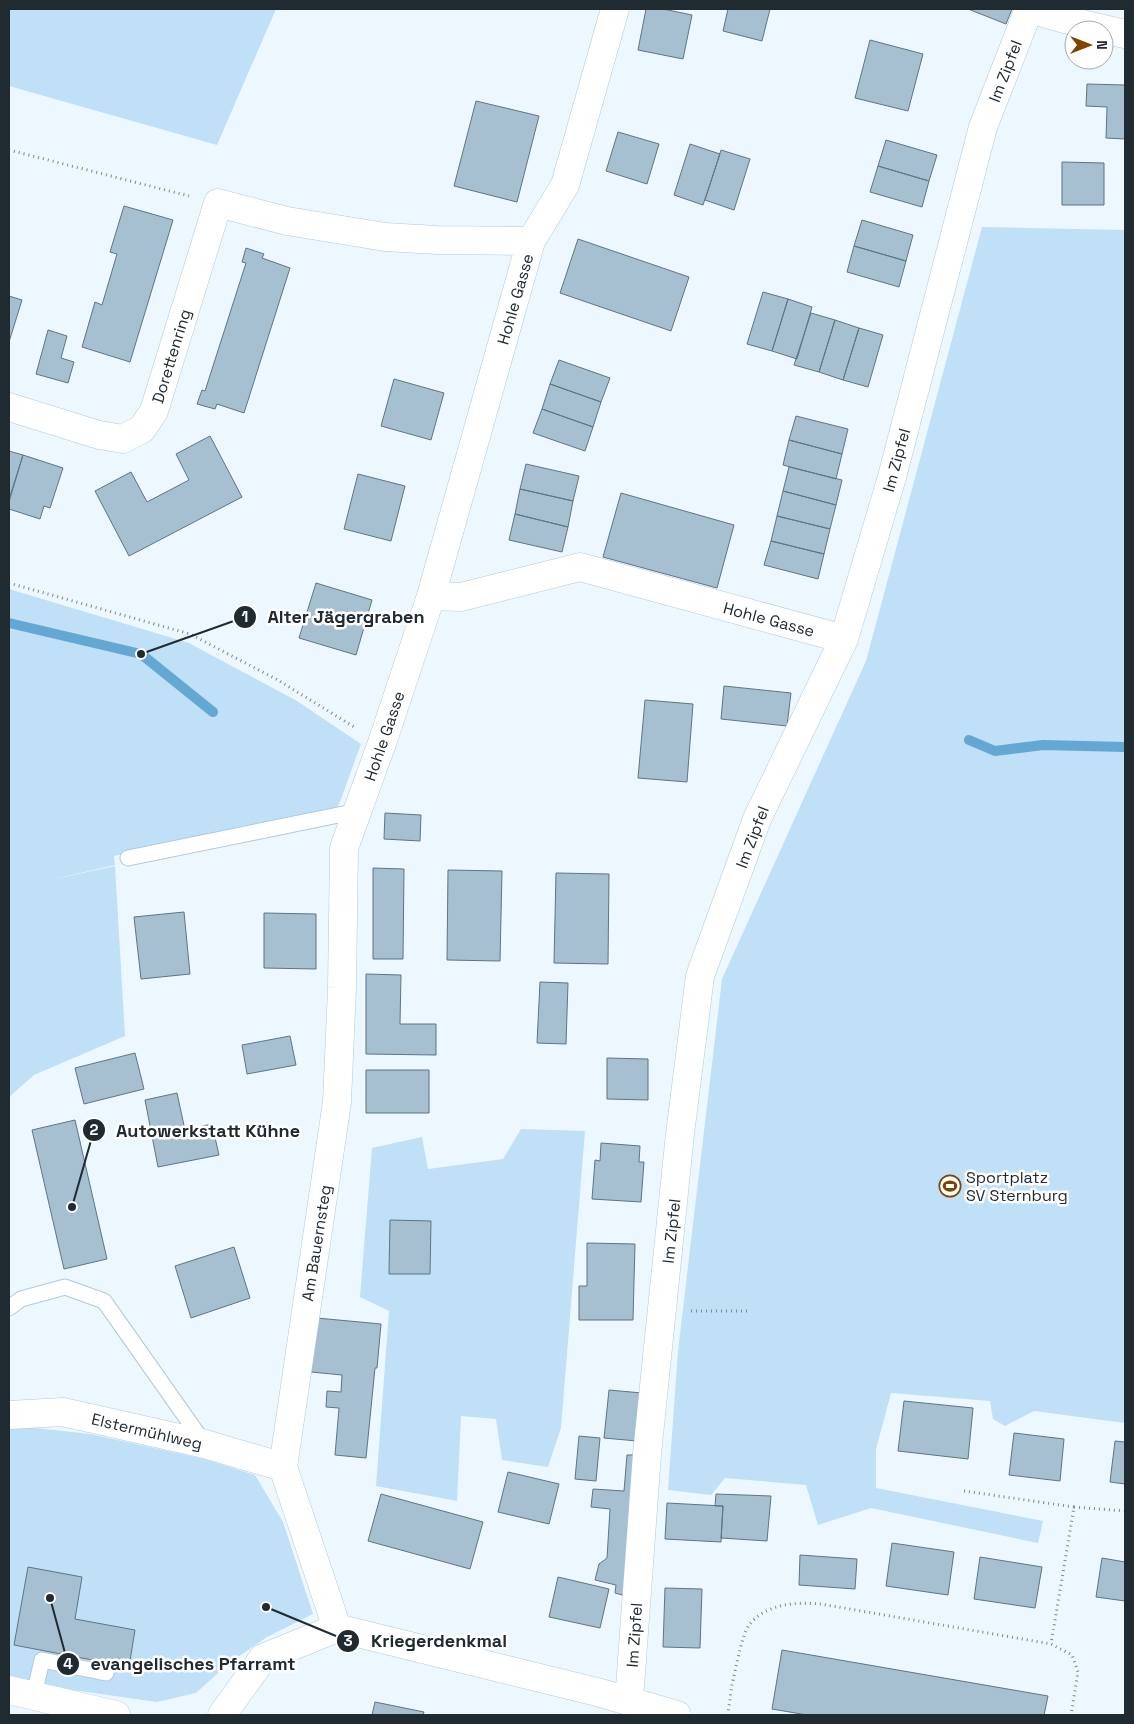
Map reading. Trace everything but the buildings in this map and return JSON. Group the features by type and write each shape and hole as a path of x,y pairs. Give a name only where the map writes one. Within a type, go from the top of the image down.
{"street":[{"name":"Hohle Gasse","path":"344,848 382,743 431,596 531,241 564,184 616,9"},
{"path":"1029,9 1125,34"},
{"name":"Im Zipfel","path":"629,1701 647,1454 680,1134 700,976 757,819 844,639 892,477 983,127 1029,9"},
{"path":"218,203 287,221 385,237 437,240 531,241"},
{"name":"Dorettenring","path":"9,407 99,435 123,439 142,428 154,411 218,203"},
{"name":"Hohle Gasse","path":"431,596 461,597 580,568 844,639"},
{"name":"Am Bauernsteg","path":"337,1628 282,1467 337,1102 342,988 344,848"},
{"name":"Elstermühlweg","path":"10,1414 63,1412 205,1444 282,1467"},
{"path":"222,1715 263,1658 337,1628 629,1701 677,1715"},
{"path":"21,1693 116,1715"}],"lane":[{"path":"128,858 358,811"},
{"path":"9,1308 21,1299 65,1287 104,1301 205,1444"},
{"path":"21,1693 42,1660 106,1674"}],"path":[{"path":"9,150 218,203"},
{"path":"9,583 190,634 276,679 382,743"},
{"path":"663,1311 750,1311"},
{"path":"964,1491 1125,1511"},
{"path":"1051,1644 1074,1506"},
{"path":"726,1715 748,1625 763,1613 780,1606 798,1602 821,1604 1051,1644 1072,1655 1078,1672 1071,1715"}],"shaded area":[{"path":"9,9 276,9 217,145 9,86"},
{"path":"982,227 1125,230 1125,1423 1034,1411 1005,1426 993,1419 990,1401 891,1393 876,1449 876,1488 1043,1521 1038,1543 871,1508 818,1525 806,1485 725,1478 711,1495 668,1490 678,1351 722,979 866,661"},
{"path":"9,589 189,643 297,701 361,744 337,810 114,856 115,865 46,881 115,866 125,1036 34,1075 9,1097"},
{"path":"521,1129 585,1131 561,1428 548,1467 502,1460 496,1419 461,1416 457,1501 376,1486 389,1311 360,1297 372,1148 422,1137 428,1169 503,1159"},
{"path":"9,1425 90,1434 204,1459 255,1475 283,1522 313,1614 267,1637 228,1664 196,1693 157,1702 73,1690 9,1677"}],"waterway":[{"path":"9,623 141,654 213,712"},
{"path":"969,740 995,751 1043,745 1125,747"}],"place":[{"name":"Alter Jägergraben","path":"141,654"},
{"name":"Sportplatz SV Sternburg","path":"950,1186"},
{"name":"Autowerkstatt Kühne","path":"72,1207"},
{"name":"evangelisches Pfarramt","path":"50,1598"},
{"name":"Kriegerdenkmal","path":"266,1607"}]}
